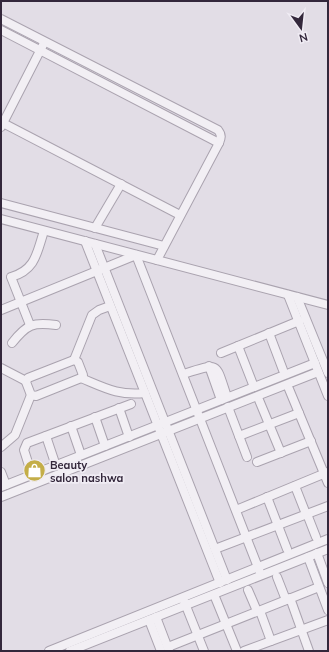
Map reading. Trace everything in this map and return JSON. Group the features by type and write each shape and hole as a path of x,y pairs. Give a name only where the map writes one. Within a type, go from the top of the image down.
{"street":[{"path":"1,19 218,130 221,136 218,143 157,260"},
{"path":"1,30 218,143"},
{"path":"45,41 2,124 180,215"},
{"path":"95,228 121,184"},
{"path":"1,203 164,246"},
{"path":"1,219 328,305"},
{"path":"30,325 11,277 20,274 33,263 44,230"},
{"path":"85,242 100,269 223,581"},
{"path":"95,244 110,306 128,339 145,393 161,424"},
{"path":"1,310 136,255"},
{"path":"136,255 260,571"},
{"path":"288,295 328,394"},
{"path":"297,297 328,373"},
{"path":"26,380 29,377 74,360 92,315 95,312 110,306"},
{"path":"221,353 298,321"},
{"path":"12,343 23,329 30,325 38,323 56,325"},
{"path":"269,333 283,370"},
{"path":"238,346 254,387"},
{"path":"74,360 78,362 83,374 81,378"},
{"path":"1,472 4,486 315,363"},
{"path":"183,374 209,366 214,367 218,371 224,399"},
{"path":"1,368 26,380 31,395 15,435 1,447"},
{"path":"1,497 318,372"},
{"path":"31,395 36,396 81,378 115,392 125,394 145,393"},
{"path":"290,389 326,473 328,484"},
{"path":"259,400 281,453"},
{"path":"32,475 24,447 29,442 131,404"},
{"path":"228,407 247,457"},
{"path":"119,408 129,437"},
{"path":"239,436 299,413"},
{"path":"95,417 105,446"},
{"path":"71,426 81,456"},
{"path":"164,432 215,549 223,581"},
{"path":"46,436 56,466"},
{"path":"257,462 311,441"},
{"path":"68,460 72,469"},
{"path":"236,510 326,473"},
{"path":"295,486 316,537"},
{"path":"267,497 287,549"},
{"path":"215,549 328,506"},
{"path":"70,651 80,643 260,571 328,539"},
{"path":"49,651 80,643 152,618 223,581 308,557 328,549"},
{"path":"317,553 328,583"},
{"path":"308,557 328,610"},
{"path":"277,577 288,599 309,651"},
{"path":"152,618 166,650 198,635 319,587"},
{"path":"248,590 271,641"},
{"path":"216,597 237,651"},
{"path":"184,601 204,651"},
{"path":"248,650 328,620"}],"place":[{"name":"Beauty salon nashwa","path":"35,471"}]}
